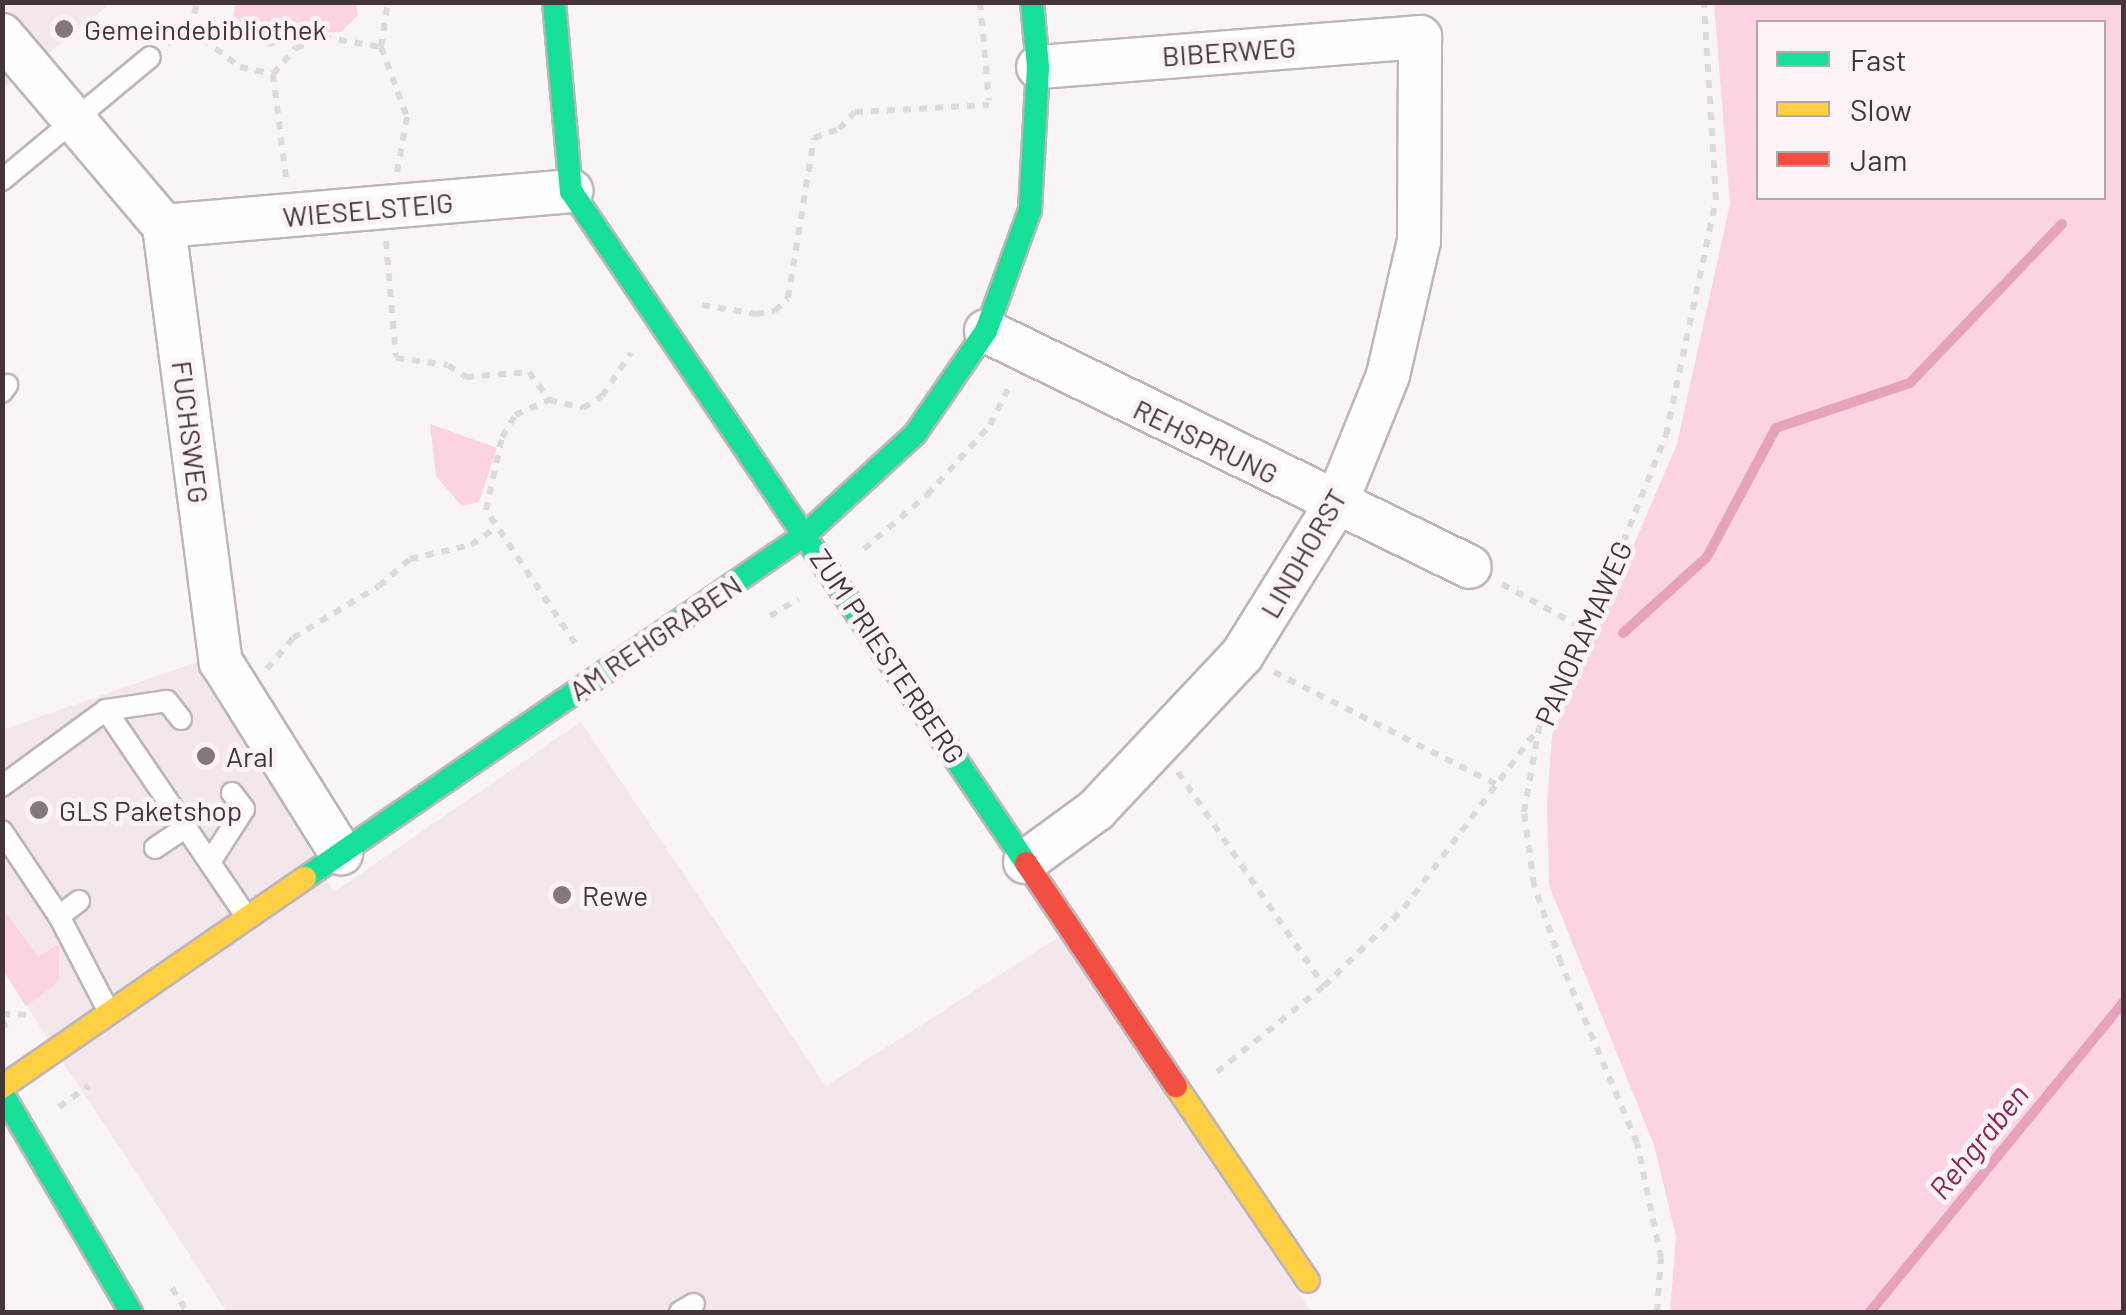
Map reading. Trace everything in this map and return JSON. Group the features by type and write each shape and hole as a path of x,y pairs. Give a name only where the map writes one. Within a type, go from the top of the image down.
{"street":[{"name":"ZUM PRIESTERBERG","path":"554,2 571,191 807,533 1308,1281"},
{"name":"AM REHGRABEN","path":"2,1090 807,533 915,434 986,331 1030,210 1038,67 1032,2"},
{"path":"2,35 164,226"},
{"name":"BIBERWEG","path":"1038,67 1420,37"},
{"name":"LINDHORST","path":"1025,862 1096,810 1242,656 1336,504 1388,375 1419,241 1420,37"},
{"name":"WIESELSTEIG","path":"164,226 571,191"},
{"name":"FUCHSWEG","path":"164,226 221,662 341,852"},
{"name":"REHSPRUNG","path":"986,331 1470,567"},
{"path":"2,1090 131,1312"}],"lane":[{"path":"2,180 150,57"},
{"path":"2,786 106,710 167,702 181,720"},
{"path":"106,710 247,918"},
{"path":"210,862 244,809 232,793"},
{"path":"155,848 186,827"},
{"path":"2,832 60,916 88,978 110,1014"},
{"path":"60,916 79,901"}],"path":[{"path":"150,57 190,29 197,2"},
{"path":"388,2 381,47 407,116 384,207 396,358 448,366 466,376 530,372 549,400"},
{"path":"980,2 989,122"},
{"name":"PANORAMAWEG","path":"1657,1312 1661,1258 1636,1143 1534,885 1524,812 1539,728 1588,631 1666,434 1716,200 1704,2"},
{"path":"190,29 240,68 274,74"},
{"path":"286,215 274,74 296,48 323,37 381,47"},
{"path":"590,645 581,651 486,510 502,437 515,415 549,400 583,408 602,396 616,368 662,323 698,304 756,314 775,310 788,298 814,138 839,129 855,112 989,105"},
{"path":"242,696 294,638 379,586 410,559 471,545 495,528"},
{"path":"1470,567 1588,631"},
{"path":"1242,656 1500,786"},
{"path":"1185,1097 1324,986 1404,908 1500,786 1539,728"},
{"path":"1160,746 1324,986"},
{"path":"2,1014 24,1017 88,978"}],"shaded area":[{"path":"235,2 356,3 358,15 341,32 307,33 270,47 232,32"},
{"path":"3,3 111,3 3,90"},
{"path":"1714,3 2123,3 2123,1312 1670,1312 1676,1236 1654,1145 1549,885 1547,806 1552,735 1677,444 1730,204"},
{"path":"430,424 497,448 479,502 462,506 436,476"},
{"path":"200,661 334,892 581,722 826,1086 1060,936 1311,1312 227,1312 3,970 2,730"},
{"path":"2,907 38,957 59,944 59,982 26,1006 3,970"}],"waterway":[{"path":"1623,633 1707,557 1776,428 1910,383 2062,224"},
{"name":"Rehgraben","path":"1870,1312 2124,1002"}],"traffic: fast":[{"path":"554,2 571,191 1026,863"},
{"path":"305,878 807,533 915,434 986,331 1030,210 1038,67 1032,2"},
{"path":"2,1093 131,1312"}],"traffic: slow":[{"path":"2,1087 305,878"},
{"path":"1176,1086 1308,1281"}],"traffic: jam":[{"path":"1026,863 1176,1086"}],"place":[{"name":"Gemeindebibliothek","path":"64,29"},
{"name":"Aral","path":"206,756"},
{"name":"GLS Paketshop","path":"39,810"},
{"name":"Rewe","path":"562,895"}]}
